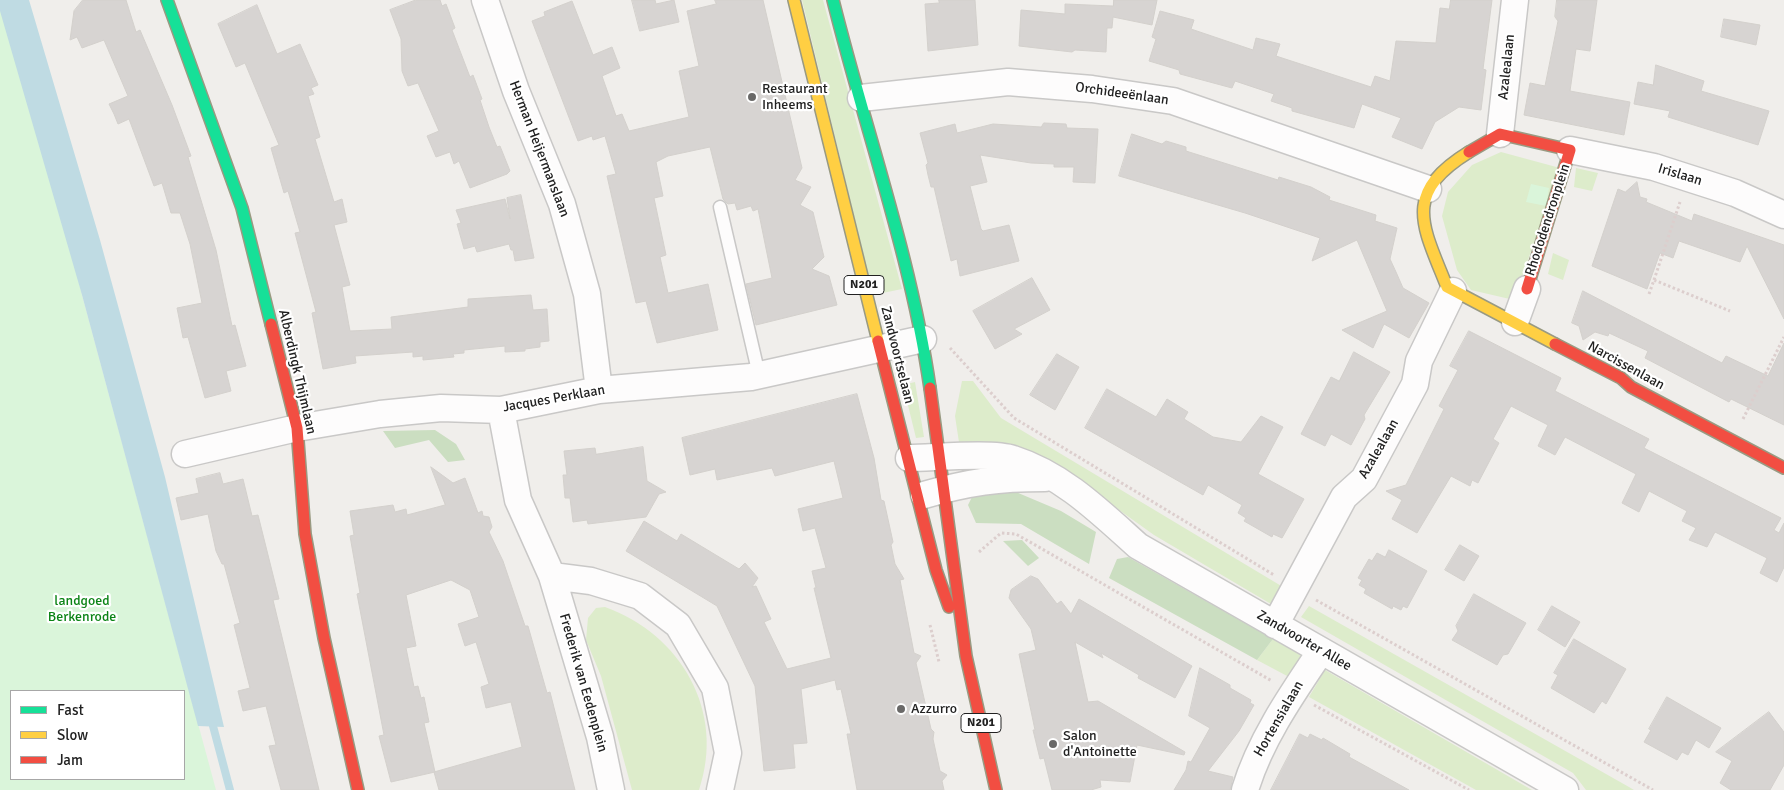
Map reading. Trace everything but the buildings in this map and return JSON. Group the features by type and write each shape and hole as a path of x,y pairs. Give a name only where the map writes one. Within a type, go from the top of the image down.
{"street":[{"name":"Alberdingk Thijmlaan","path":"167,0 242,208 297,428 304,534 324,638 358,790"},
{"name":"Herman Heijermanslaan","path":"485,0 516,91 562,204 587,294 599,390"},
{"name":"Zandvoortselaan","path":"794,0 818,108 919,496 936,570 966,656"},
{"name":"Zandvoortselaan","path":"833,0 844,44 861,98 923,340 945,489 966,656 996,790"},
{"name":"Azalealaan","path":"1500,134 1515,0"},
{"name":"Orchideeënlaan","path":"861,98 1008,82 1092,89 1174,100 1428,189"},
{"name":"Rhododendronplein","path":"1500,134 1570,150 1515,322"},
{"path":"1453,291 1447,287 1422,213 1428,189 1452,161 1500,134"},
{"name":"Irislaan","path":"1570,150 1654,167 1735,193 1784,215"},
{"name":"Azalealaan","path":"1275,625 1344,497 1364,479 1415,384 1419,361 1453,291"},
{"name":"Narcissenlaan","path":"1453,291 1622,378 1631,387 1784,468"},
{"name":"Jacques Perklaan","path":"185,454 297,428 380,414 440,408 501,410 599,390 759,375 923,340"},
{"name":"Frederik van Eedenplein","path":"501,410 518,500 552,576 590,701 612,790"},
{"name":"Zandvoorter Allee","path":"909,458 1012,458 1054,478 1081,495 1138,546 1565,790"},
{"path":"919,496 996,478 1054,478"},
{"path":"552,576 591,581 640,596 678,625 714,688 728,753 720,790"},
{"name":"Hortensialaan","path":"1245,790 1252,766 1293,693 1321,651"}],"lane":[{"path":"720,207 759,375"}],"path":[{"path":"1649,294 1688,178"},
{"path":"1654,280 1730,311"},
{"path":"1732,441 1784,337"},
{"path":"955,566 969,562 1001,534 1016,534 1293,693 1469,790"}],"green space":[{"name":"landgoed Berkenrode","path":"0,0 11,0 82,295 216,790 0,790"},
{"path":"802,0 823,0 902,289 873,295"},
{"path":"1501,152 1560,168 1514,300 1471,290 1457,270 1442,216 1448,192 1472,165"},
{"path":"1576,168 1598,173 1592,191 1574,187"},
{"path":"1531,184 1549,188 1546,206 1526,202"},
{"path":"1553,253 1569,260 1563,280 1548,274"},
{"path":"962,381 973,381 1001,418 1283,587 1271,604 1154,535 1073,477 960,449 955,416"},
{"path":"915,382 924,437 916,438 903,385"},
{"path":"435,430 456,444 465,460 448,462 429,440 395,448 383,431"},
{"path":"1004,487 1061,511 1096,532 1089,564 1021,524 976,523 968,505 976,489"},
{"path":"1022,540 1039,558 1028,566 1003,541"},
{"path":"1128,557 1273,639 1257,660 1109,578 1117,559"},
{"path":"1309,606 1634,790 1586,790 1573,773 1301,617"},
{"path":"605,607 632,619 656,636 675,656 691,679 701,705 706,732 706,761 699,790 632,790 601,676 586,640 588,618 596,608"},
{"path":"1273,639 1301,655 1289,677 1257,660"},
{"path":"1325,670 1532,790 1476,790 1309,697"}],"water":[{"path":"0,0 29,0 100,240 165,477 224,727 198,726 82,295 0,11"}],"waterway":[{"path":"213,726 230,790"}],"traffic: fast":[{"path":"167,0 242,208 271,324"},
{"path":"833,0 899,241 922,339 930,388"}],"traffic: slow":[{"path":"794,0 878,341"},
{"path":"1469,152 1448,167 1434,182 1426,197 1424,212 1425,229 1447,287 1555,344"}],"traffic: jam":[{"path":"1469,152 1500,134 1570,150 1527,289"},
{"path":"271,324 297,428 305,534 324,638 358,790"},
{"path":"878,341 936,570 949,607"},
{"path":"1555,344 1621,378 1631,387 1784,468"},
{"path":"930,388 966,656 996,790"}],"place":[{"name":"Restaurant Inheems","path":"752,97"},
{"name":"Azzurro","path":"901,709"},
{"name":"Salon d'Antoinette","path":"1053,744"}]}
